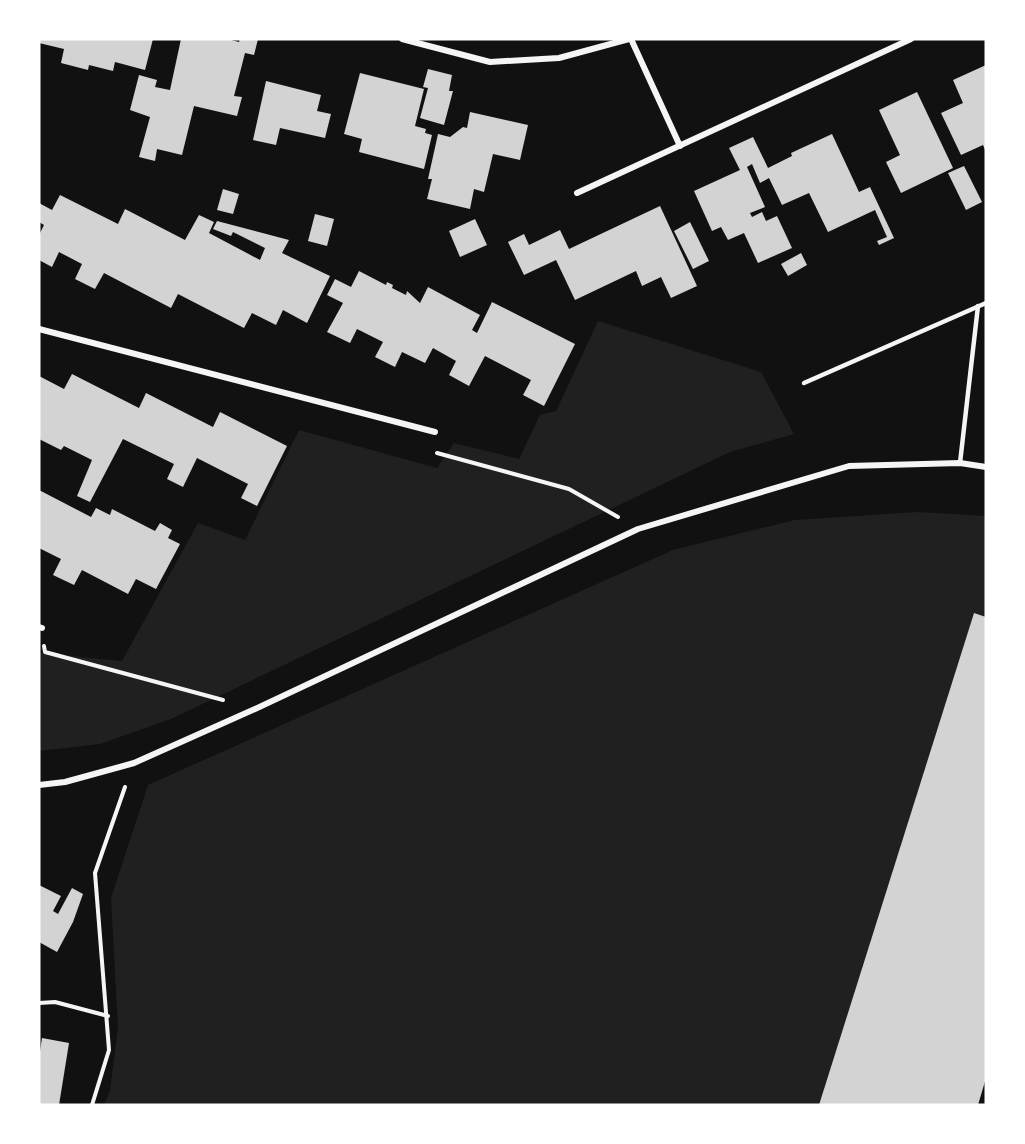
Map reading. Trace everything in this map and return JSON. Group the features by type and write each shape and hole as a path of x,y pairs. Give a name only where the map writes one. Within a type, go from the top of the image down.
{"street":[{"path":"402,39 490,62 559,58 630,39 680,146"},
{"path":"577,193 911,39"},
{"path":"39,329 435,432"},
{"path":"39,785 65,782 134,763 255,709 638,528 849,466 960,463 986,467"}],"lane":[{"path":"804,383 986,303"},
{"path":"960,463 978,306"}],"path":[{"path":"435,432 436,452 569,489 638,528"},
{"path":"40,627 45,652 255,709"},
{"path":"92,1105 109,1050 95,873 134,763"},
{"path":"39,1003 55,1002 108,1016"}],"shaded area":[{"path":"598,321 761,372 794,434 730,452 171,719 100,744 39,751 39,653 122,661 198,523 245,540 299,430 437,468 454,443 519,459 540,415 556,411"},
{"path":"917,512 986,516 986,617 974,613 819,1105 104,1105 110,1090 118,1028 111,898 148,785 673,550 795,520"}],"building":[{"path":"39,39 153,39 145,70 115,62 113,71 89,65 88,70 61,63 64,49 39,43"},
{"path":"181,39 227,39 239,42 240,39 258,39 254,55 245,53 234,96 242,97 237,116 194,106 182,155 157,149 155,161 139,157 150,117 130,110 139,75 157,80 155,87 170,90"},
{"path":"986,65 986,152 983,145 961,155 941,113 963,103 953,80"},
{"path":"428,69 452,75 449,91 453,91 444,125 420,118 428,88 423,87"},
{"path":"360,73 424,89 415,126 426,129 425,133 432,135 424,169 359,152 362,139 344,134"},
{"path":"266,81 321,95 317,111 331,114 325,138 280,128 276,145 253,140"},
{"path":"917,92 953,168 901,193 886,162 900,155 879,110"},
{"path":"470,112 528,125 520,160 493,154 484,192 474,189 470,209 427,199 432,179 428,179 438,134 450,137 463,127 467,128"},
{"path":"832,134 859,192 870,187 894,238 879,245 877,241 887,237 875,210 828,232 809,193 782,205 769,178 760,183 752,164 747,167 765,207 750,213 752,217 762,212 766,221 777,216 792,248 758,263 744,233 728,240 721,227 712,231 694,191 740,170 729,148 753,137 768,168 792,156 791,153"},
{"path":"964,166 982,202 966,210 948,173"},
{"path":"223,189 239,194 233,214 217,210"},
{"path":"60,195 118,224 125,209 185,240 199,215 214,222 209,233 260,260 265,248 233,232 231,236 213,229 217,221 289,240 282,253 330,276 307,323 283,310 276,325 252,313 244,328 178,294 171,308 104,273 95,289 75,279 82,264 59,252 52,267 39,260 39,235 44,225 39,222 39,203 52,210"},
{"path":"660,206 697,286 671,298 661,277 642,286 636,271 575,300 556,260 524,275 508,242 524,234 529,245 560,230 569,249"},
{"path":"315,214 334,219 327,246 308,241"},
{"path":"475,219 487,245 460,257 449,231"},
{"path":"690,222 709,261 693,269 674,231"},
{"path":"801,253 807,265 788,276 781,264"},
{"path":"359,271 386,285 387,282 393,285 392,288 406,295 407,291 420,303 428,287 480,315 472,330 477,333 492,302 575,344 544,406 523,395 531,380 485,356 469,386 449,375 456,361 433,348 425,363 402,352 395,367 375,357 383,342 357,329 350,343 327,332 343,303 327,295 335,279 351,287"},
{"path":"72,374 139,408 146,393 213,427 220,412 287,446 257,506 241,498 248,484 197,458 183,487 167,479 174,464 123,439 90,502 77,496 92,460 64,446 61,450 39,439 39,376 64,389"},
{"path":"39,490 91,517 96,508 110,515 112,509 155,531 160,523 172,530 168,538 180,544 156,589 136,579 128,594 82,570 74,585 53,575 61,559 39,548"},
{"path":"974,613 986,617 986,1078 978,1105 819,1105"},
{"path":"39,885 61,896 53,911 58,914 72,888 83,894 73,922 57,952 39,942"},
{"path":"42,1038 69,1043 59,1105 39,1105 39,1058"}]}
